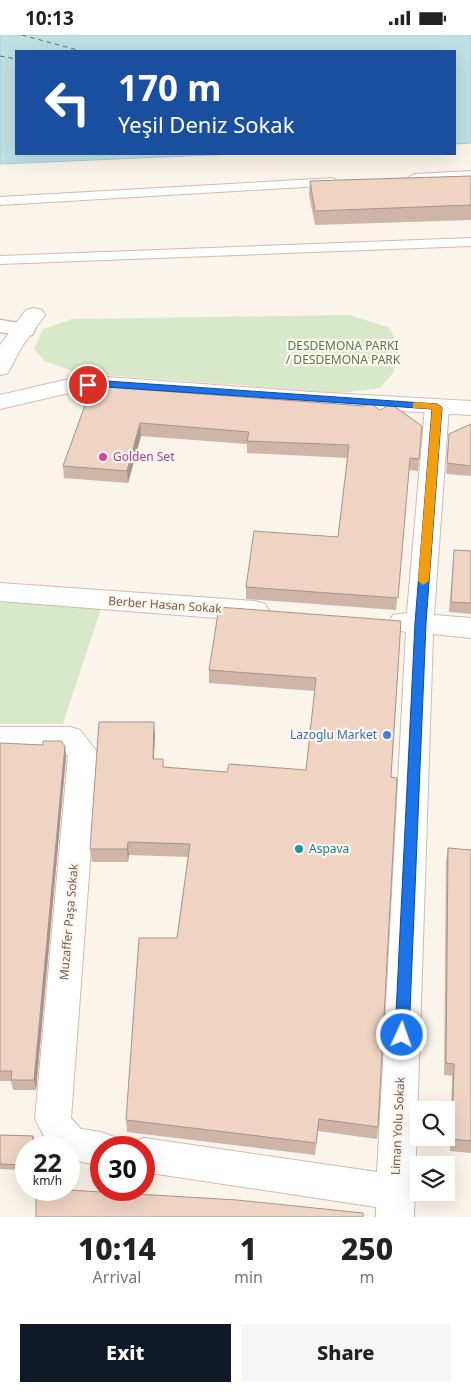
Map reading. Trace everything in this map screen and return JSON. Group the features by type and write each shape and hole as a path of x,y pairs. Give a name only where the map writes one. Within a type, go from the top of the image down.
{"street":[{"path":"0,326 29,322"},
{"path":"0,368 10,347 29,322"},
{"path":"0,402 69,386 107,384 471,408"},
{"name":"Liman Yolu Sokak","path":"395,1204 420,623 437,407"},
{"name":"Berber Hasan Sokak","path":"0,592 282,613"},
{"path":"381,621 471,628"},
{"name":"Muzaffer Paşa Sokak","path":"0,738 70,738 83,753 53,1119 60,1135 74,1145 90,1147"},
{"path":"155,1157 395,1204"}],"lane":[{"path":"402,179 471,175"},
{"path":"0,201 343,182"},
{"path":"0,261 471,242"}],"green space":[{"name":"DESDEMONA PARKI / DESDEMONA PARK","path":"350,315 390,328 400,351 393,373 380,388 340,393 78,373 45,361 34,349 43,329 73,319"},
{"path":"0,602 101,608 63,724 0,724"}],"water":[{"path":"0,35 471,35 471,143 456,144 456,50 15,50 15,155 210,155 0,164"}],"building":[{"path":"471,176 471,205 315,211 310,181"},
{"path":"92,386 365,406 370,403 380,410 391,404 422,426 419,459 410,458 398,598 246,587 254,531 338,537 349,445 247,441 249,432 140,423 127,471 63,466"},
{"path":"471,424 471,466 447,463 449,434"},
{"path":"454,550 471,551 471,603 451,602"},
{"path":"219,607 401,621 391,777 397,778 378,1127 319,1119 316,1143 126,1120 139,938 177,938 190,844 128,842 127,849 90,849 99,722 154,722 153,759 163,759 163,767 227,772 229,764 306,770 316,678 209,670"},
{"path":"43,741 61,741 65,746 34,1080 11,1080 12,1071 0,1071 0,743 43,745"},
{"path":"448,848 471,850 471,1141 455,1139 454,1064 446,1063"},
{"path":"0,1135 33,1136 15,1136 15,1165 0,1164"},
{"path":"80,1191 90,1191 90,1201 155,1201 155,1195 237,1200 363,1213 363,1217 36,1217 36,1201 80,1201"}],"ferry route":[{"path":"22,35 77,50"},
{"path":"0,56 15,59"}],"slow traffic":[{"path":"416,405 437,407 423,581"}],"place":[{"name":"Golden Set","path":"103,457"},
{"name":"Lazoglu Market","path":"387,735"},
{"name":"Aspava","path":"299,849"}],"route":[{"path":"88,385 107,384 437,407 420,623 402,1035"}]}
